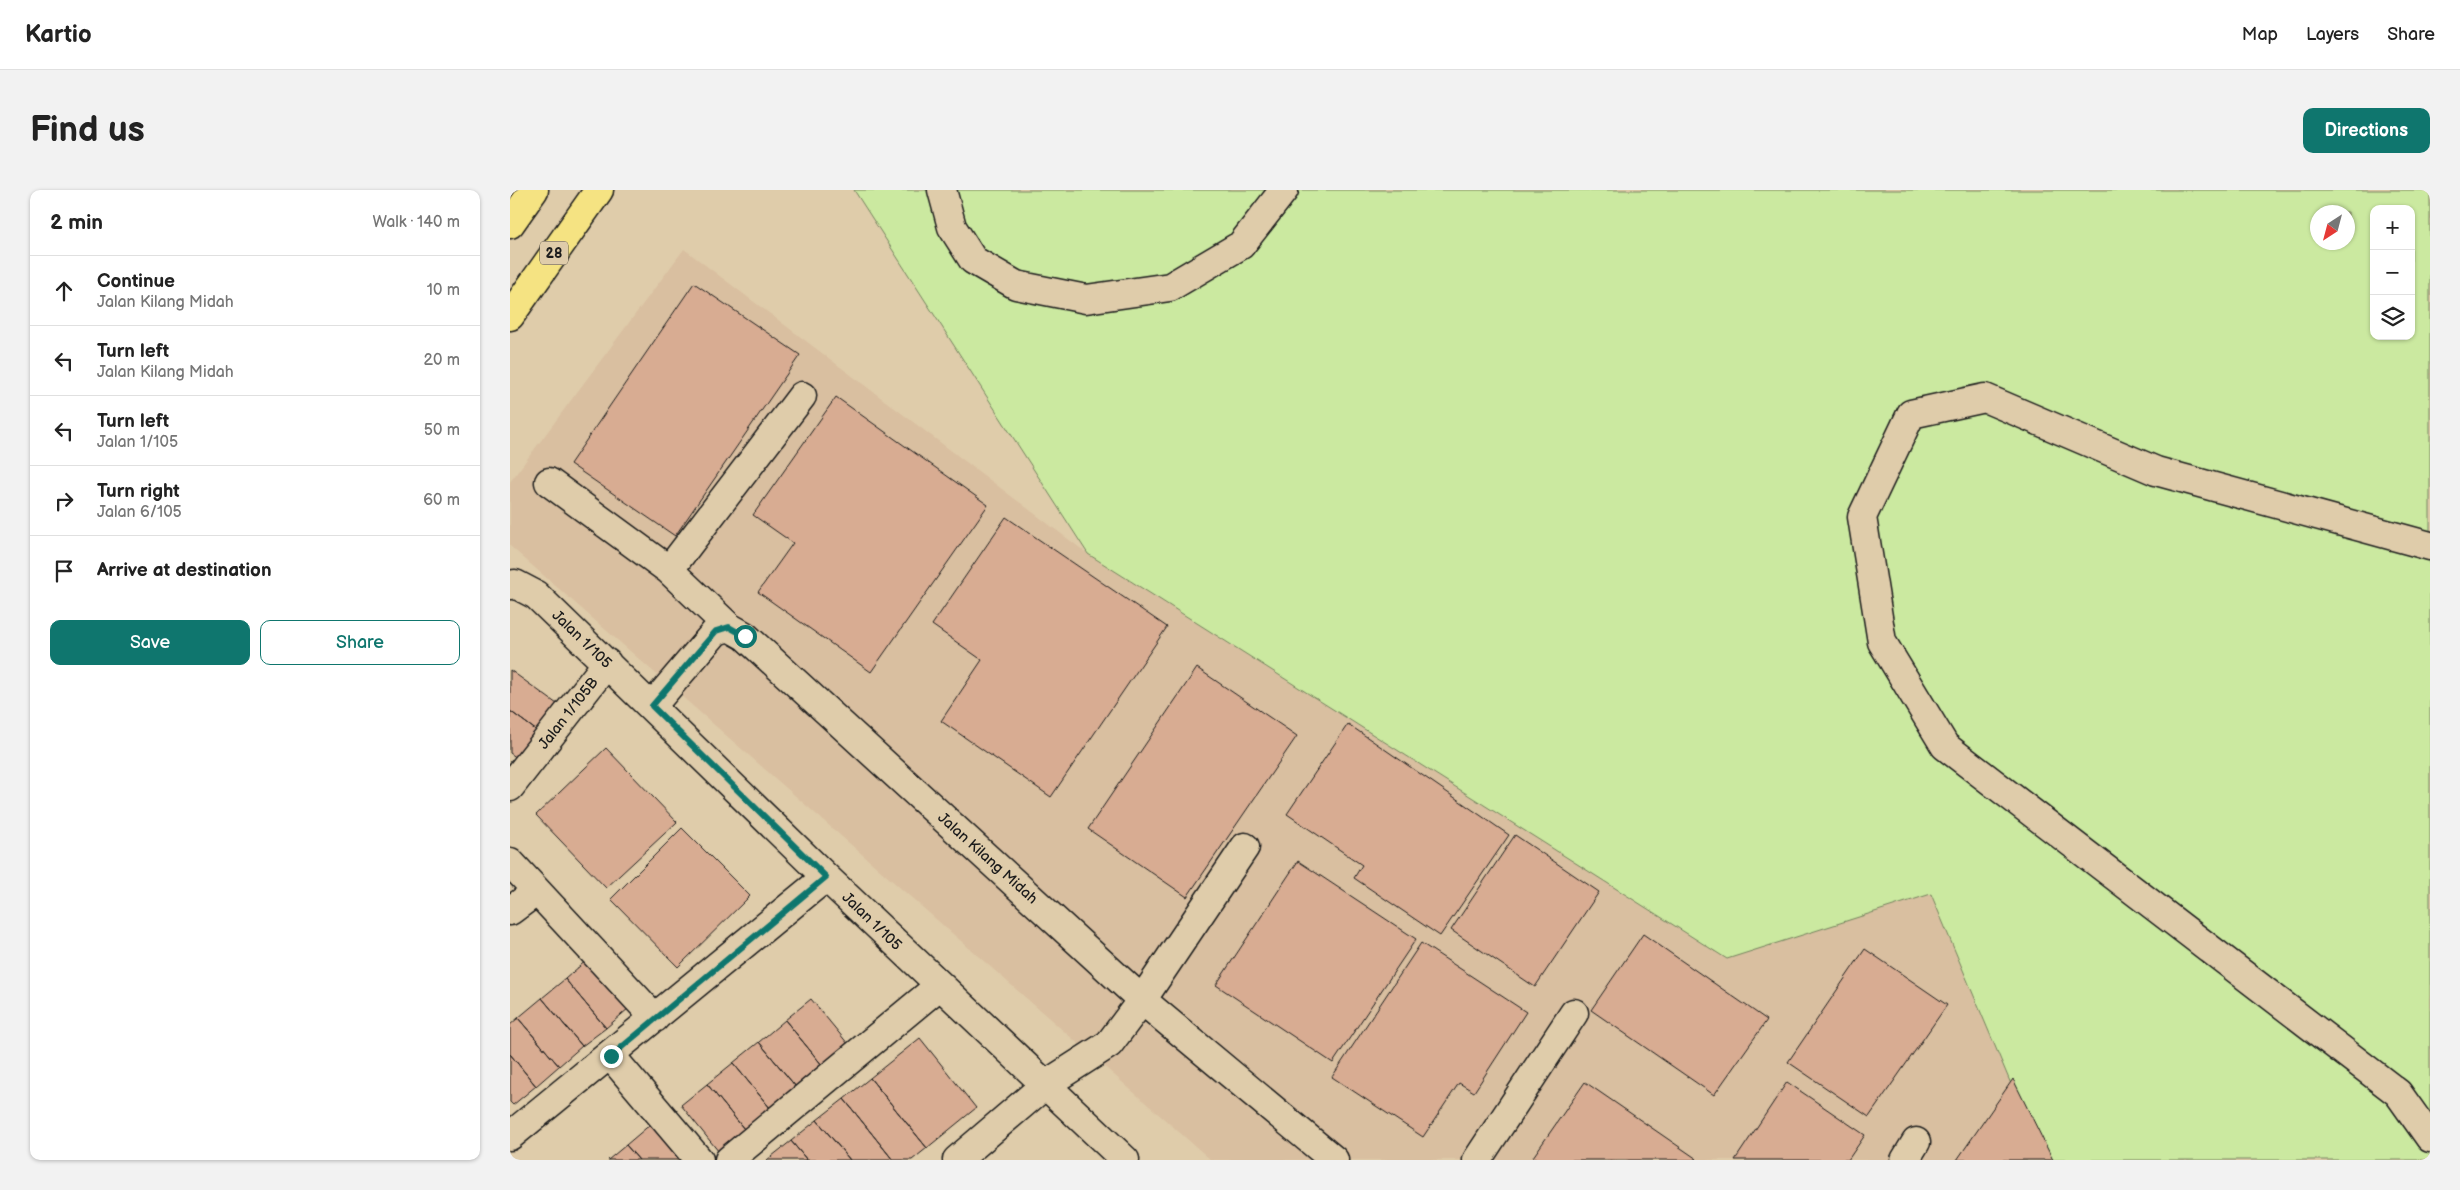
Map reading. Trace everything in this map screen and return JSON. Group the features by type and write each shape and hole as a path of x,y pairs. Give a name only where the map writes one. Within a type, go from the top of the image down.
{"highway":[{"path":"510,224 534,190"},
{"name":"28","path":"510,316 599,190"}],"street":[{"path":"942,190 952,227 973,260 1016,285 1086,299 1170,287 1241,245 1284,190"},
{"path":"669,570 802,396"},
{"path":"2430,546 2156,471 1985,398 1911,414 1862,517 1882,642 1945,746 2398,1093 2430,1138"},
{"name":"Jalan Kilang Midah","path":"549,482 669,570 729,627 745,636 1142,1000 1334,1160"},
{"name":"Jalan 1/105","path":"510,585 515,584 536,595 939,986 1125,1160"},
{"path":"652,706 716,631 729,627"},
{"name":"Jalan 1/105B","path":"510,787 607,663"},
{"path":"957,1160 1045,1085 1109,1044 1142,1000 1245,847"},
{"path":"510,862 655,1018"},
{"path":"510,1136 611,1056 826,877"},
{"path":"510,912 537,891"},
{"path":"730,1160 939,986"},
{"path":"1477,1160 1574,1013"},
{"path":"611,1056 699,1160"}],"shaded area":[{"path":"684,249 1088,554 1727,958 1931,894 2043,1160 1211,1160 510,546 510,482"}],"green space":[{"path":"854,190 2430,190 2430,1160 2043,1160 1931,894 1727,959 1088,554"}],"building":[{"path":"694,283 800,355 675,536 570,464"},
{"path":"836,397 988,505 871,672 758,592 793,543 753,515"},
{"path":"1006,517 1167,627 1051,797 941,721 982,660 932,625"},
{"path":"1197,668 1297,736 1187,897 1088,829"},
{"path":"510,670 557,704 537,731 510,711"},
{"path":"510,711 537,731 517,758 510,753"},
{"path":"1348,724 1509,835 1440,936 1354,878 1362,865 1287,814"},
{"path":"606,748 677,822 606,888 536,815"},
{"path":"682,828 750,896 678,967 611,899"},
{"path":"1515,835 1599,892 1535,987 1451,930"},
{"path":"1298,861 1416,939 1333,1063 1216,985"},
{"path":"1643,934 1767,1020 1714,1095 1591,1010"},
{"path":"1421,943 1526,1012 1474,1092 1459,1083 1423,1137 1332,1077"},
{"path":"1865,949 1947,1005 1869,1117 1788,1062"},
{"path":"588,959 629,1008 606,1028 565,979"},
{"path":"565,979 606,1028 582,1046 542,998"},
{"path":"542,998 582,1046 559,1066 518,1018"},
{"path":"811,999 853,1050 827,1071 785,1020"},
{"path":"518,1018 559,1066 536,1086 510,1054 510,1025"},
{"path":"785,1020 827,1071 801,1093 759,1042"},
{"path":"920,1038 976,1108 927,1148 870,1078"},
{"path":"759,1042 801,1093 775,1114 733,1063"},
{"path":"510,1054 536,1086 513,1105 510,1102"},
{"path":"733,1063 775,1114 749,1135 707,1084"},
{"path":"870,1078 927,1148 912,1160 893,1160 844,1099"},
{"path":"2013,1079 2053,1160 1957,1160"},
{"path":"1585,1082 1697,1159 1539,1160 1533,1157"},
{"path":"1787,1082 1865,1135 1848,1160 1735,1160"},
{"path":"707,1084 749,1135 723,1157 681,1105"},
{"path":"844,1099 893,1160 850,1160 817,1120"},
{"path":"817,1120 850,1160 807,1160 791,1141"},
{"path":"652,1123 683,1160 639,1160 626,1145"},
{"path":"791,1141 807,1160 767,1160"},
{"path":"626,1145 639,1160 608,1160"}],"route":[{"path":"611,1056 826,877 652,706 716,631 729,627 745,636"}]}
